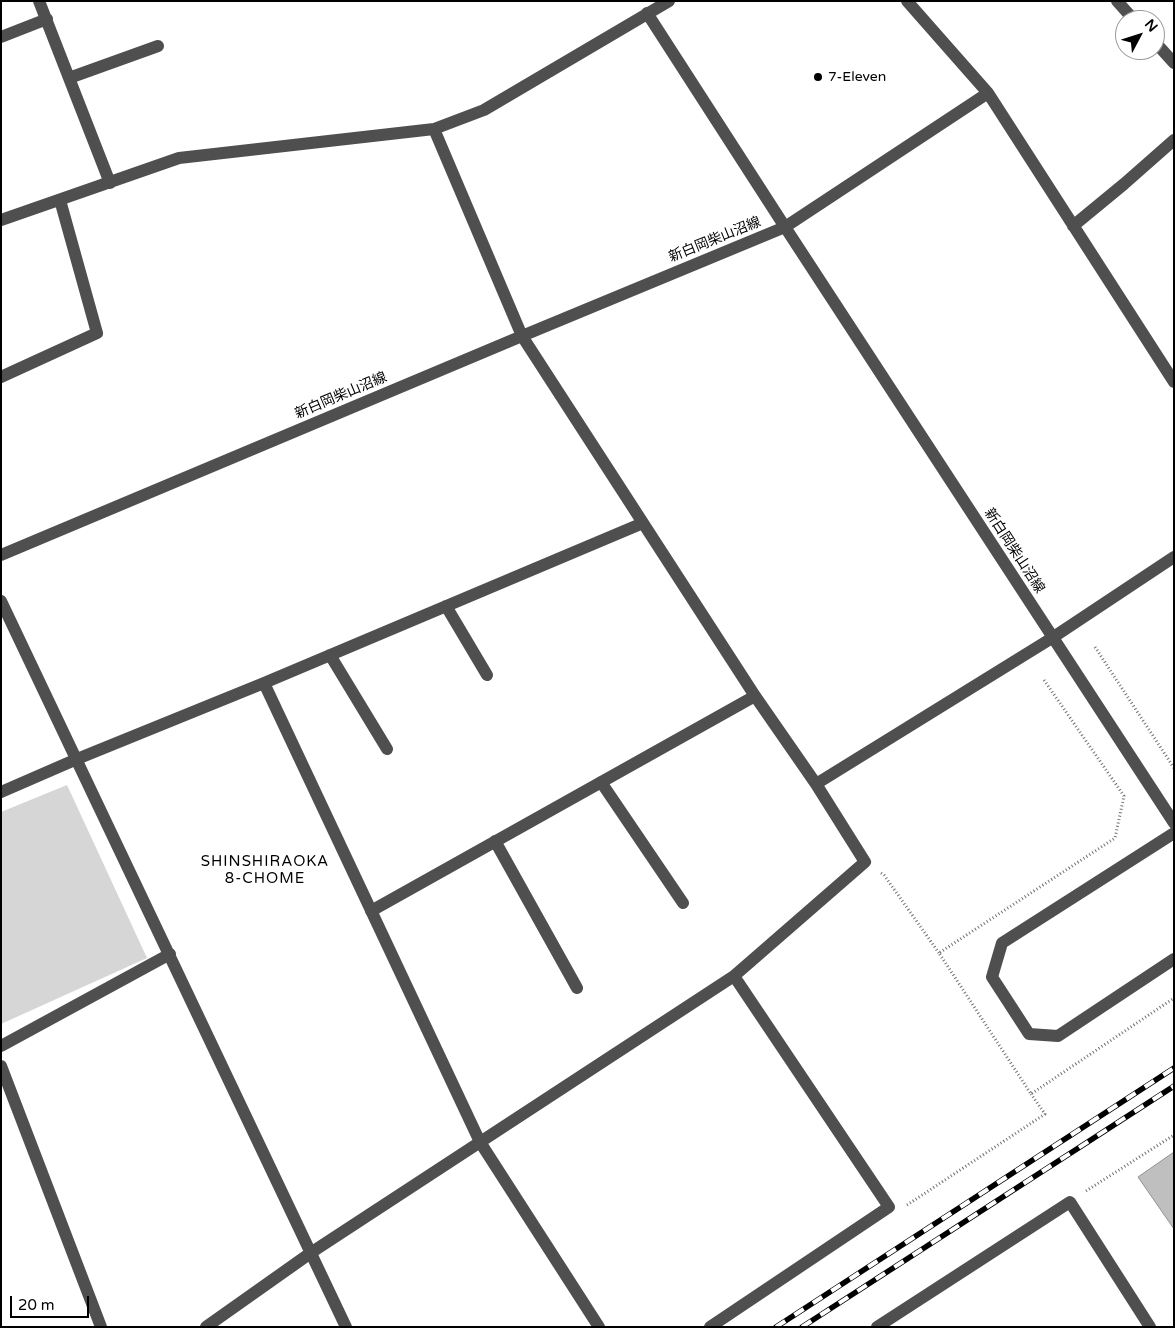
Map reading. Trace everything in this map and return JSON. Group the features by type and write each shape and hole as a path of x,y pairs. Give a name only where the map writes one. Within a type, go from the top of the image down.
{"street":[{"path":"1,220 179,158 434,129 484,110 669,1"},
{"path":"907,1 988,93 1174,382"},
{"path":"41,2 110,183"},
{"path":"647,13 785,227 988,93"},
{"path":"1,37 46,19"},
{"path":"69,78 158,46"},
{"path":"1165,53 1174,63"},
{"path":"206,1327 312,1252 734,976 865,862 816,784 755,696 642,523 522,336 434,129"},
{"path":"1073,226 1174,140"},
{"path":"1,377 97,333 60,200"},
{"name":"新白岡柴山沼線","path":"1,555 785,227 1174,823"},
{"path":"1,792 642,523"},
{"path":"816,784 1052,638 1174,557"},
{"path":"1,601 346,1327"},
{"path":"446,606 487,675"},
{"path":"330,655 387,750"},
{"path":"264,683 480,1142 599,1327"},
{"path":"371,911 755,696"},
{"path":"601,782 683,903"},
{"path":"1174,833 1002,943 992,977 1029,1034 1058,1036 1174,960"},
{"path":"495,841 577,988"},
{"path":"1,1046 170,954"},
{"path":"710,1327 890,1208 734,976"},
{"path":"1,1066 101,1327"},
{"path":"883,1325 1070,1202 1150,1327"}],"path":[{"path":"1095,646 1174,768"},
{"path":"865,862 884,875 939,953"},
{"path":"890,1208 904,1208 1044,1114 1031,1094"},
{"path":"1070,1202 1174,1135"}],"shaded area":[{"path":"67,785 147,958 1,1024 1,812"}],"building":[{"path":"1174,1152 1174,1229 1138,1177"}],"railway":[{"path":"776,1327 1174,1068"},
{"path":"802,1327 1174,1086"}],"place":[{"name":"7-Eleven","path":"818,77"}],"district":[{"name":"SHINSHIRAOKA 8-CHOME","path":"265,870"}]}
